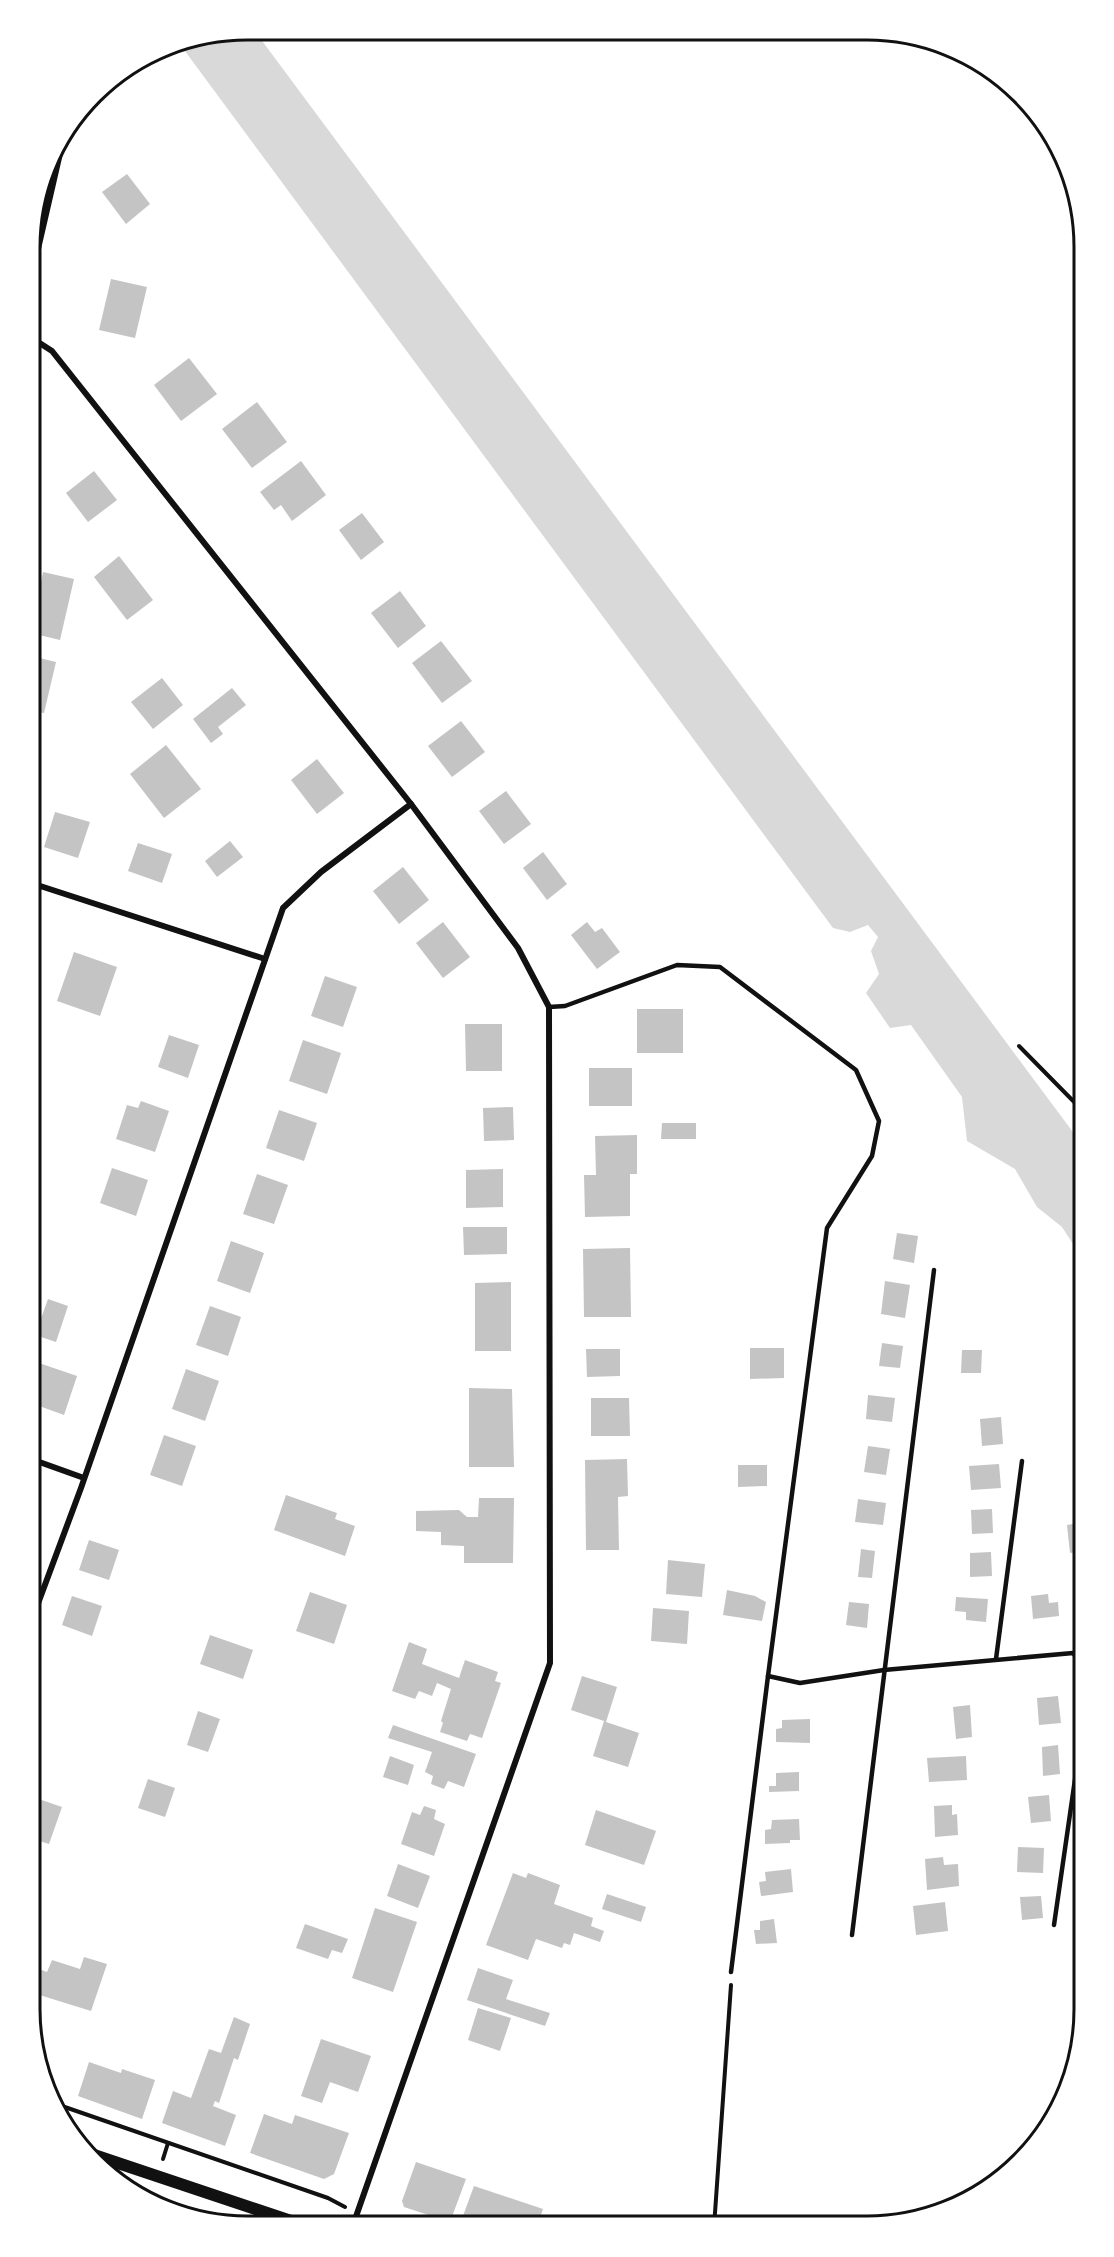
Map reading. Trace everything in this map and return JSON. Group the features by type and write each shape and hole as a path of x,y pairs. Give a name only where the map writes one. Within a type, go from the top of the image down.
{"main road":[{"path":"103,2158 276,2216"}],"street":[{"path":"41,236 57,168"},
{"path":"41,343 52,351 411,804 518,948 549,1007 550,1664 356,2216"},
{"path":"40,1598 283,908 321,873 411,804"},
{"path":"41,886 265,959"},
{"path":"40,1462 84,1478"}],"lane":[{"path":"549,1007 565,1006 677,965 720,967 856,1070 879,1121 872,1156 827,1228 731,1972"},
{"path":"852,1935 934,1270"},
{"path":"996,1659 1022,1461"},
{"path":"768,1676 800,1683 884,1670 1073,1653"},
{"path":"1054,1925 1073,1792"}],"path":[{"path":"1019,1046 1074,1101"},
{"path":"715,2216 731,1972"},
{"path":"65,2107 328,2198 362,2216"},
{"path":"162,2162 168,2143"}],"shaded area":[{"path":"261,40 1074,1133 1073,1245 1062,1227 1037,1207 1015,1169 967,1141 962,1097 911,1025 890,1028 866,993 879,974 871,951 878,937 868,925 850,932 833,928 185,51 220,42"}],"building":[{"path":"127,174 150,204 126,224 102,192"},
{"path":"111,279 147,287 135,338 99,330"},
{"path":"189,358 217,394 181,421 154,385"},
{"path":"257,402 287,442 252,468 222,429"},
{"path":"301,461 326,495 292,521 281,505 274,510 260,492"},
{"path":"94,471 117,500 88,522 66,493"},
{"path":"362,513 384,542 361,560 339,530"},
{"path":"119,556 153,600 127,620 94,577"},
{"path":"43,572 74,579 60,640 41,635 41,583"},
{"path":"400,591 426,626 398,648 371,613"},
{"path":"441,641 472,681 442,703 412,663"},
{"path":"41,658 56,662 44,713 41,712"},
{"path":"162,678 183,705 153,729 131,702"},
{"path":"232,688 246,705 218,727 223,734 211,743 193,719"},
{"path":"461,721 485,752 452,777 428,746"},
{"path":"166,745 201,789 164,818 130,774"},
{"path":"317,759 344,793 317,814 291,780"},
{"path":"506,791 531,824 504,844 479,811"},
{"path":"55,812 90,822 78,858 44,847"},
{"path":"230,841 243,857 217,877 205,861"},
{"path":"138,843 172,854 162,883 128,871"},
{"path":"543,852 567,884 547,900 523,868"},
{"path":"403,867 429,900 399,924 373,891"},
{"path":"443,922 470,957 443,978 416,943"},
{"path":"587,922 595,932 602,928 620,952 597,969 571,935"},
{"path":"74,952 117,967 100,1016 57,1001"},
{"path":"325,976 357,987 343,1027 311,1016"},
{"path":"637,1009 683,1009 683,1053 637,1053"},
{"path":"465,1024 502,1024 502,1071 466,1071"},
{"path":"169,1035 199,1045 188,1078 158,1067"},
{"path":"303,1040 341,1053 327,1094 289,1081"},
{"path":"589,1068 632,1068 632,1106 589,1106"},
{"path":"141,1101 169,1111 155,1152 116,1139 127,1105 138,1108"},
{"path":"513,1107 514,1140 484,1141 483,1108"},
{"path":"279,1110 317,1123 304,1161 266,1148"},
{"path":"662,1123 696,1123 696,1139 661,1139"},
{"path":"637,1135 637,1174 630,1174 630,1216 585,1217 584,1175 596,1175 595,1136"},
{"path":"112,1168 148,1180 136,1216 100,1203"},
{"path":"503,1169 503,1207 466,1208 466,1170"},
{"path":"257,1174 288,1185 274,1224 243,1214"},
{"path":"463,1227 507,1227 507,1254 464,1255"},
{"path":"897,1233 918,1236 914,1263 893,1259"},
{"path":"231,1241 264,1253 250,1293 217,1281"},
{"path":"630,1248 631,1317 584,1317 583,1249"},
{"path":"885,1281 910,1285 905,1318 881,1314"},
{"path":"511,1282 511,1351 475,1351 475,1283"},
{"path":"48,1299 68,1306 56,1342 40,1337 40,1320"},
{"path":"210,1306 241,1317 228,1356 196,1345"},
{"path":"882,1343 903,1346 900,1368 879,1366"},
{"path":"750,1348 784,1348 784,1378 750,1379"},
{"path":"586,1349 620,1349 620,1376 587,1377"},
{"path":"962,1350 982,1350 981,1373 961,1373"},
{"path":"40,1363 77,1376 64,1415 40,1406"},
{"path":"186,1369 219,1381 205,1421 172,1409"},
{"path":"469,1388 512,1389 514,1467 469,1467"},
{"path":"868,1395 895,1398 892,1422 866,1419"},
{"path":"591,1398 629,1398 630,1436 591,1436"},
{"path":"1001,1417 1003,1444 982,1446 980,1419"},
{"path":"164,1435 196,1446 182,1486 150,1475"},
{"path":"868,1446 890,1449 886,1475 864,1472"},
{"path":"627,1459 628,1496 618,1497 619,1550 586,1550 585,1460"},
{"path":"999,1464 1001,1488 971,1490 969,1466"},
{"path":"738,1465 767,1465 767,1486 738,1487"},
{"path":"286,1495 337,1513 335,1519 355,1526 345,1556 274,1530"},
{"path":"479,1498 514,1498 513,1563 464,1563 464,1546 441,1545 441,1532 416,1531 416,1511 459,1510 467,1517 478,1517"},
{"path":"858,1499 886,1503 883,1525 855,1522"},
{"path":"992,1509 993,1533 972,1534 971,1510"},
{"path":"1073,1524 1073,1553 1070,1553 1067,1525"},
{"path":"89,1540 119,1550 109,1580 79,1570"},
{"path":"861,1549 875,1551 872,1578 858,1577"},
{"path":"991,1552 992,1576 970,1577 970,1553"},
{"path":"668,1560 705,1564 702,1597 666,1594"},
{"path":"727,1590 755,1596 766,1602 762,1621 723,1615"},
{"path":"310,1592 347,1605 334,1644 296,1631"},
{"path":"1048,1594 1049,1603 1058,1602 1059,1616 1033,1619 1031,1596"},
{"path":"72,1596 102,1606 92,1636 62,1625"},
{"path":"956,1597 988,1599 986,1622 966,1620 966,1612 955,1611"},
{"path":"849,1602 869,1604 867,1628 846,1625"},
{"path":"653,1608 689,1611 687,1644 651,1641"},
{"path":"210,1635 253,1650 243,1679 200,1664"},
{"path":"409,1642 427,1649 422,1664 459,1678 465,1660 498,1672 495,1681 501,1683 482,1738 470,1734 467,1741 440,1732 451,1689 437,1683 432,1696 419,1691 415,1699 392,1691"},
{"path":"582,1676 617,1687 606,1722 639,1733 628,1767 593,1756 604,1721 571,1710"},
{"path":"1058,1696 1061,1723 1039,1725 1037,1698"},
{"path":"970,1705 972,1737 956,1739 953,1707"},
{"path":"198,1711 220,1719 208,1752 187,1745"},
{"path":"810,1719 810,1743 776,1742 776,1729 782,1728 782,1720"},
{"path":"393,1725 476,1754 464,1787 448,1781 444,1789 431,1784 433,1776 425,1772 432,1752 388,1738"},
{"path":"1058,1745 1060,1774 1043,1776 1042,1747"},
{"path":"390,1756 414,1765 408,1785 383,1777"},
{"path":"966,1756 967,1780 929,1782 927,1758"},
{"path":"799,1772 799,1791 769,1792 769,1786 776,1786 776,1773"},
{"path":"148,1779 175,1788 165,1817 138,1808"},
{"path":"1049,1795 1051,1821 1031,1823 1028,1797"},
{"path":"40,1799 62,1807 49,1844 40,1841"},
{"path":"952,1805 952,1815 957,1814 958,1835 935,1837 934,1806"},
{"path":"424,1806 436,1810 434,1819 445,1824 434,1856 401,1844 412,1812 420,1815"},
{"path":"596,1810 656,1831 644,1865 585,1845"},
{"path":"799,1819 800,1840 790,1840 790,1843 765,1844 765,1830 771,1829 772,1820"},
{"path":"1018,1847 1044,1848 1043,1873 1017,1872"},
{"path":"943,1857 944,1865 958,1864 959,1886 927,1890 925,1859"},
{"path":"398,1864 430,1876 418,1908 387,1896"},
{"path":"791,1869 793,1892 761,1896 759,1882 766,1881 765,1872"},
{"path":"513,1873 526,1878 528,1873 560,1885 554,1904 593,1918 591,1926 604,1931 600,1942 574,1933 570,1945 564,1943 562,1948 536,1939 528,1960 486,1945"},
{"path":"607,1894 646,1907 641,1922 602,1909"},
{"path":"1041,1896 1043,1918 1022,1920 1020,1897"},
{"path":"945,1902 948,1931 916,1935 913,1906"},
{"path":"375,1908 417,1922 393,1992 352,1978"},
{"path":"774,1919 777,1943 756,1944 754,1930 760,1930 760,1921"},
{"path":"305,1924 348,1939 342,1953 332,1950 328,1959 296,1948"},
{"path":"84,1957 107,1964 91,2011 40,1995 40,1969 47,1972 52,1960 80,1969"},
{"path":"478,1968 513,1980 506,1999 550,2013 545,2026 467,2000"},
{"path":"478,2008 511,2018 500,2051 468,2040"},
{"path":"234,2017 250,2024 238,2060 234,2058 219,2103 215,2101 213,2106 236,2115 225,2146 162,2123 173,2091 191,2098 209,2049 221,2053"},
{"path":"321,2039 371,2056 358,2092 330,2082 322,2103 301,2096"},
{"path":"89,2062 121,2073 122,2069 155,2080 142,2119 78,2096"},
{"path":"264,2114 292,2124 295,2115 349,2133 334,2174 324,2179 250,2153"},
{"path":"416,2162 466,2179 452,2216 432,2216 404,2207 402,2201"},
{"path":"474,2186 543,2209 541,2216 463,2216"}]}
